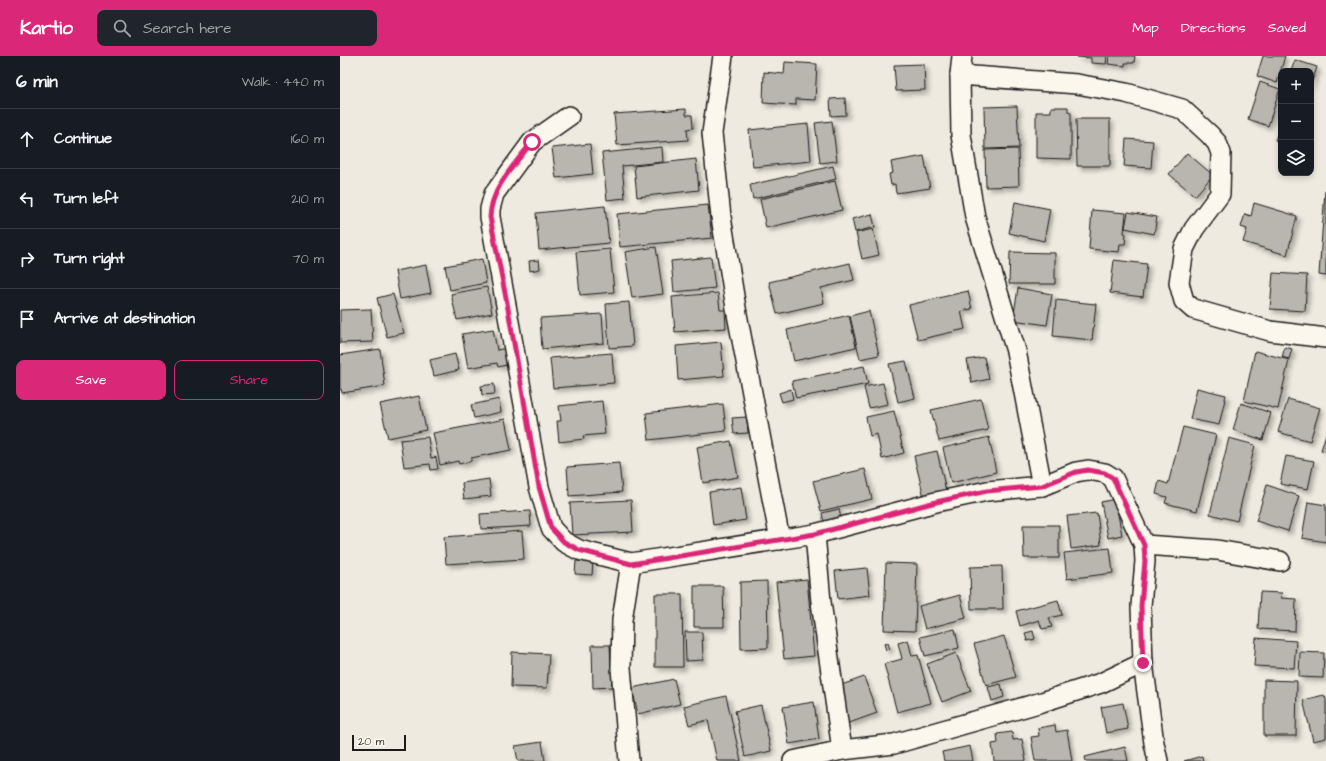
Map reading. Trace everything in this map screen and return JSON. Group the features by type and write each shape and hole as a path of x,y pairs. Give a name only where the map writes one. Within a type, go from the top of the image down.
{"street":[{"path":"723,56 712,133 721,217 737,314 780,540"},
{"path":"962,56 960,75 962,135 975,217 1016,351 1042,486"},
{"path":"960,75 1077,84 1126,93 1182,109 1210,135 1217,143 1221,153 1220,194 1194,229 1184,249 1179,283 1184,301 1193,309 1270,331 1326,338"},
{"path":"569,116 532,142 494,194 490,209 490,217 507,303 539,487 551,528 564,542 579,550 631,564 815,534 936,502 987,491 1042,486 1076,472 1088,470 1105,473 1113,478 1144,545 1145,561 1141,606 1143,663 1154,743 1158,761"},
{"path":"815,534 821,602 842,750"},
{"path":"1144,545 1217,550 1280,561"},
{"path":"629,761 621,668 622,620 631,564"},
{"path":"793,761 842,750 894,744 1042,702 1101,683 1143,663"}],"building":[{"path":"1077,56 1107,56 1106,64 1091,63 1091,58"},
{"path":"1109,56 1135,56 1134,63 1125,63 1125,66 1108,64"},
{"path":"1263,56 1285,56 1281,68 1278,68 1277,83 1257,76"},
{"path":"1295,60 1317,67 1314,76 1314,68 1292,68"},
{"path":"785,62 817,64 815,100 796,99 796,105 763,103 764,72 784,74"},
{"path":"924,64 925,90 896,91 894,65"},
{"path":"1260,82 1278,88 1278,95 1268,126 1248,119"},
{"path":"845,98 846,115 831,116 830,99"},
{"path":"1017,106 1019,148 985,149 984,107"},
{"path":"1051,107 1068,107 1068,112 1071,113 1071,159 1036,158 1036,112 1051,112"},
{"path":"686,109 686,115 692,115 693,128 687,129 688,140 617,145 614,114"},
{"path":"1076,119 1110,119 1110,166 1077,166"},
{"path":"832,121 837,161 820,163 815,123"},
{"path":"808,124 811,161 753,167 749,130"},
{"path":"1278,133 1278,142 1275,140"},
{"path":"1126,139 1153,141 1151,168 1124,166"},
{"path":"590,144 593,174 556,178 552,148"},
{"path":"662,147 663,162 622,166 625,198 607,200 602,153"},
{"path":"1018,149 1019,186 986,187 985,150"},
{"path":"1187,153 1213,175 1195,196 1169,174"},
{"path":"924,156 930,188 896,193 895,184 891,185 889,174 893,173 891,162"},
{"path":"696,159 699,190 637,197 634,166"},
{"path":"833,166 836,179 753,199 750,185"},
{"path":"835,181 842,210 766,228 760,199"},
{"path":"1326,191 1326,276 1319,275"},
{"path":"1015,202 1050,209 1044,241 1009,233"},
{"path":"1254,203 1297,216 1287,255 1243,242 1247,229 1241,227 1245,214 1251,216"},
{"path":"708,205 712,238 620,247 617,214"},
{"path":"605,206 609,243 539,250 536,213"},
{"path":"1092,210 1126,213 1124,233 1126,234 1125,244 1120,244 1119,252 1089,249"},
{"path":"1128,212 1157,217 1154,234 1125,228"},
{"path":"872,214 875,227 855,232 852,219"},
{"path":"873,229 879,255 862,259 856,233"},
{"path":"656,247 663,294 632,298 625,252"},
{"path":"610,249 614,292 580,295 576,252"},
{"path":"1010,252 1055,253 1055,284 1009,284"},
{"path":"711,257 715,288 674,292 671,261"},
{"path":"482,259 486,283 450,290 445,266"},
{"path":"539,260 540,269 530,271 529,261"},
{"path":"1114,260 1147,264 1143,297 1110,293"},
{"path":"850,263 854,280 821,288 824,303 777,314 769,282"},
{"path":"426,265 431,293 400,299 395,271"},
{"path":"1273,273 1307,275 1305,311 1270,309"},
{"path":"487,287 492,313 457,320 451,294"},
{"path":"1018,288 1052,294 1047,325 1013,320"},
{"path":"968,291 972,309 961,311 965,329 918,340 909,305"},
{"path":"718,293 720,310 725,310 726,328 675,332 672,297"},
{"path":"393,294 404,333 387,337 377,298"},
{"path":"1056,300 1096,304 1092,340 1053,336"},
{"path":"629,302 633,346 609,348 606,304"},
{"path":"371,309 373,342 340,343 340,310"},
{"path":"869,311 879,355 860,359 850,316"},
{"path":"602,314 604,343 542,349 540,318"},
{"path":"849,315 856,347 794,361 787,330"},
{"path":"493,329 497,350 507,348 510,364 498,367 497,363 468,368 462,334"},
{"path":"721,342 724,376 678,380 676,346"},
{"path":"1285,347 1292,349 1289,359 1282,357"},
{"path":"380,349 385,386 342,393 341,389 340,390 340,355"},
{"path":"1255,351 1289,360 1278,409 1244,401"},
{"path":"612,353 614,383 553,388 550,358"},
{"path":"455,354 459,370 434,376 430,360"},
{"path":"984,357 989,379 972,383 967,360"},
{"path":"906,361 915,398 898,402 889,364"},
{"path":"864,366 868,384 796,398 792,381"},
{"path":"883,383 888,404 869,408 864,387"},
{"path":"494,384 495,394 482,395 481,386"},
{"path":"1197,388 1226,395 1219,425 1190,419"},
{"path":"791,389 793,399 782,402 779,393"},
{"path":"419,396 426,430 388,438 380,404"},
{"path":"499,399 501,412 474,418 471,405"},
{"path":"981,399 988,430 939,441 931,410"},
{"path":"1288,399 1320,408 1310,441 1278,432"},
{"path":"602,401 605,434 583,436 584,439 559,442 557,421 561,421 559,406"},
{"path":"1241,403 1271,413 1263,440 1233,430"},
{"path":"723,404 726,431 649,440 646,413"},
{"path":"894,411 904,453 882,459 877,434 870,436 866,417"},
{"path":"747,417 748,433 734,434 732,418"},
{"path":"505,419 511,450 471,458 471,461 459,464 458,461 440,465 433,433"},
{"path":"1183,427 1216,435 1197,511 1165,503 1167,497 1156,494 1159,481 1168,484"},
{"path":"1326,434 1326,451 1321,450"},
{"path":"428,437 431,458 436,457 438,469 431,470 430,464 404,467 400,440"},
{"path":"989,437 996,472 951,483 943,448"},
{"path":"1229,438 1255,445 1237,521 1210,514"},
{"path":"731,441 738,477 703,483 697,447"},
{"path":"937,451 946,491 924,497 914,456"},
{"path":"1286,456 1314,461 1308,489 1280,484"},
{"path":"619,463 622,492 569,496 567,467"},
{"path":"865,469 872,499 821,511 813,481"},
{"path":"489,479 491,496 464,499 462,483"},
{"path":"1267,485 1299,496 1288,531 1256,521"},
{"path":"741,487 746,520 713,525 709,492"},
{"path":"1115,499 1122,535 1108,538 1101,502"},
{"path":"631,500 633,532 572,535 570,503"},
{"path":"1308,502 1326,505 1326,542 1302,538"},
{"path":"839,509 841,519 824,523 822,513"},
{"path":"530,511 531,526 481,529 480,514"},
{"path":"1097,513 1101,545 1071,549 1067,516"},
{"path":"1023,525 1059,525 1059,558 1024,558"},
{"path":"522,531 524,559 446,564 444,537"},
{"path":"1110,548 1113,573 1067,579 1064,553"},
{"path":"576,561 593,562 592,575 575,574"},
{"path":"886,563 917,564 915,631 884,630"},
{"path":"1002,566 1003,609 971,609 970,567"},
{"path":"867,568 870,595 838,599 835,571"},
{"path":"807,579 814,656 784,659 776,582"},
{"path":"767,581 768,648 741,649 740,582"},
{"path":"694,586 723,586 724,627 694,627"},
{"path":"1260,592 1282,593 1281,598 1296,599 1295,631 1258,629"},
{"path":"655,594 682,594 683,667 655,667"},
{"path":"960,595 966,618 925,629 919,606"},
{"path":"1058,600 1062,615 1049,618 1052,627 1042,629 1039,620 1020,626 1016,611"},
{"path":"955,629 959,648 925,656 920,637"},
{"path":"1033,631 1035,639 1027,641 1025,633"},
{"path":"685,632 702,632 703,660 686,661"},
{"path":"1004,636 1016,677 986,685 974,644"},
{"path":"1256,638 1296,641 1294,668 1254,666"},
{"path":"908,640 912,656 918,655 931,703 897,712 884,664 902,659 898,643"},
{"path":"888,643 890,649 886,650 884,644"},
{"path":"592,645 610,645 612,687 593,688"},
{"path":"512,652 549,654 547,688 511,687"},
{"path":"1300,652 1324,653 1323,678 1299,677"},
{"path":"956,653 971,691 942,702 927,664"},
{"path":"864,677 877,713 849,723 836,687"},
{"path":"674,679 680,704 638,714 632,688"},
{"path":"1264,680 1297,681 1296,736 1264,736"},
{"path":"1001,684 1004,697 992,701 988,687"},
{"path":"1324,695 1326,699 1326,738 1313,741 1303,700"},
{"path":"726,696 741,761 717,761 708,720 689,725 684,706"},
{"path":"814,702 819,739 789,744 783,707"},
{"path":"1123,703 1128,729 1106,733 1101,707"},
{"path":"761,705 771,751 745,757 735,711"},
{"path":"1055,725 1056,732 1067,730 1072,761 1035,761 1031,737 1039,736 1038,728"},
{"path":"1012,732 1013,740 1022,739 1026,761 994,761 992,744 998,743 997,734"},
{"path":"542,742 545,761 518,761 515,746"},
{"path":"970,746 973,761 944,761 942,752"},
{"path":"1125,747 1128,761 1086,761 1085,757"},
{"path":"1202,756 1203,761 1184,761"}],"route":[{"path":"532,142 494,194 490,209 490,217 507,303 539,487 551,528 564,542 579,550 631,564 815,534 936,502 987,491 1042,486 1076,472 1088,470 1105,473 1113,478 1144,545 1145,561 1141,606 1143,663"}]}
